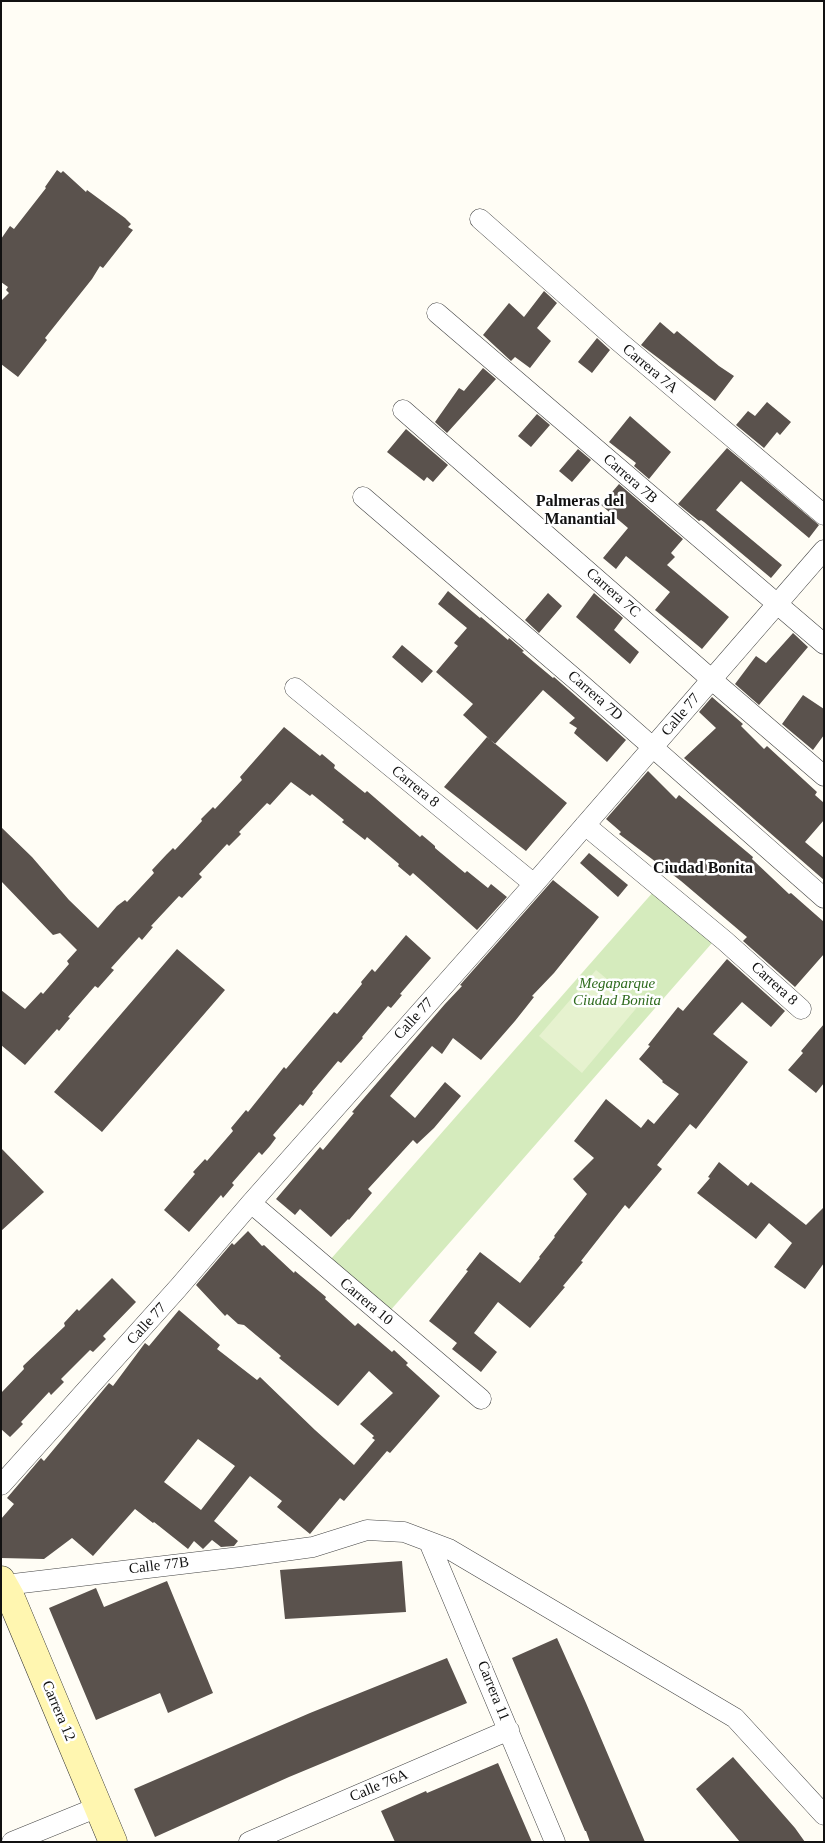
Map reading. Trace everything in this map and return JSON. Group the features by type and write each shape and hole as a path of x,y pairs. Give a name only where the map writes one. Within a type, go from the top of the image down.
{"main road":[{"name":"Carrera 12","path":"3,1583 113,1842"}],"street":[{"name":"Carrera 7A","path":"480,219 616,339 824,515"},
{"name":"Carrera 7B","path":"437,314 824,644"},
{"name":"Carrera 7C","path":"403,410 824,776"},
{"name":"Carrera 7D","path":"363,497 824,898"},
{"name":"Calle 77","path":"1,1485 178,1288 534,884 824,550"},
{"name":"Carrera 8","path":"296,688 534,884"},
{"name":"Carrera 8","path":"585,826 725,941 801,1009"},
{"name":"Carrera 10","path":"251,1204 481,1400"},
{"name":"Calle 77B","path":"3,1583 240,1558 314,1547 367,1530 404,1532 449,1549 735,1718 824,1815"},
{"name":"Carrera 11","path":"430,1542 555,1842"},
{"name":"Calle 76A","path":"249,1842 508,1730"},
{"path":"12,1842 98,1806"}],"green space":[{"name":"Megaparque Ciudad Bonita","path":"654,891 712,943 389,1312 330,1260"},
{"path":"596,970 639,1005 582,1073 539,1036"}],"building":[{"path":"57,170 61,173 63,171 86,192 87,190 125,218 131,224 128,227 133,230 103,268 100,266 18,377 1,364 1,301 9,293 6,290 8,287 1,282 1,239 10,226 14,229 46,188"},
{"path":"544,291 557,303 537,328 551,341 530,368 515,357 511,361 483,335 509,303 524,317"},
{"path":"660,322 674,334 677,331 734,376 715,401 641,345"},
{"path":"597,338 610,350 592,373 578,362"},
{"path":"483,368 496,379 447,433 435,422 459,388 464,391"},
{"path":"767,402 791,422 780,435 777,432 764,448 736,425 748,411 755,416"},
{"path":"537,414 550,425 531,447 518,436"},
{"path":"630,416 671,452 649,479 634,466 636,463 609,442"},
{"path":"406,429 448,465 433,482 427,477 424,481 387,452"},
{"path":"727,448 819,525 809,538 741,481 716,510 782,565 771,578 704,522 699,521 678,504"},
{"path":"578,449 591,460 572,482 559,471"},
{"path":"619,484 683,539 671,553 675,557 667,565 729,617 702,649 655,610 670,592 626,556 616,569 603,558 628,528 601,505"},
{"path":"448,591 508,640 509,638 524,651 522,652 554,677 626,740 607,762 574,733 577,728 569,723 575,718 543,690 495,744 463,715 473,704 436,672 458,646 454,643 467,628 438,604"},
{"path":"548,593 562,606 539,633 525,620"},
{"path":"594,593 623,618 614,630 639,652 630,664 576,617"},
{"path":"793,633 808,647 759,705 735,684 756,656 766,663"},
{"path":"402,645 433,671 422,683 392,657"},
{"path":"803,695 824,709 824,735 813,750 782,724"},
{"path":"712,697 743,724 741,726 764,749 767,746 817,792 815,795 824,803 824,820 805,842 824,858 824,880 684,758 716,728 699,712"},
{"path":"284,727 320,756 322,754 335,765 334,768 365,793 367,791 420,837 422,835 465,873 467,871 488,888 491,884 507,897 477,930 413,873 410,876 367,837 365,840 312,794 310,796 291,782 270,805 267,803 239,832 241,834 229,846 227,844 199,874 202,877 182,898 179,896 151,926 153,927 142,940 139,937 111,968 114,970 98,988 95,986 68,1017 70,1018 59,1031 57,1029 25,1065 1,1045 1,990 25,1009 41,992 43,994 69,964 67,961 77,950 60,933 53,935 1,881 1,827 32,857 69,900 98,928 117,906 125,900 127,902 154,873 152,870 167,854 173,848 175,850 202,821 201,819 213,807 215,809 242,780 240,777"},
{"path":"487,737 567,803 526,851 444,787"},
{"path":"648,771 676,799 679,795 753,857 752,859 789,894 791,893 824,922 824,954 795,987 743,941 747,937 681,881 619,834 621,832 606,819"},
{"path":"589,853 628,885 618,897 580,863"},
{"path":"553,880 599,917 481,1060 453,1038 442,1054 432,1046 390,1096 415,1118 445,1082 461,1096 434,1128 417,1144 413,1140 368,1189 372,1193 349,1220 331,1237 300,1209 295,1215 276,1199 320,1147 323,1150 354,1113 352,1112 462,986 460,985"},
{"path":"406,935 431,958 400,994 402,995 391,1008 388,1006 341,1063 338,1061 303,1106 300,1104 273,1135 276,1138 270,1146 262,1155 259,1152 232,1183 234,1185 223,1198 221,1195 189,1232 164,1210 195,1174 193,1172 205,1159 207,1161 233,1131 231,1128 246,1110 248,1112 284,1067 286,1069 334,1012 337,1014 372,969 375,972"},
{"path":"177,949 225,990 102,1132 54,1092"},
{"path":"727,959 785,1011 771,1027 742,1002 713,1034 748,1062 696,1129 690,1124 657,1165 662,1169 629,1209 625,1205 581,1261 583,1262 563,1286 565,1287 530,1328 498,1302 474,1333 497,1352 481,1372 452,1349 457,1343 429,1321 468,1271 466,1270 480,1252 520,1283 540,1258 554,1236 587,1194 573,1179 594,1158 574,1141 606,1099 641,1128 648,1119 654,1124 679,1094 662,1082 639,1059 678,1007 683,1011"},
{"path":"824,1024 824,1083 816,1093 788,1070"},
{"path":"1,1148 44,1192 1,1231"},
{"path":"719,1162 748,1186 751,1182 806,1225 824,1207 824,1263 805,1289 774,1267 792,1243 769,1223 756,1239 697,1193 710,1178 708,1177"},
{"path":"248,1231 262,1246 264,1245 294,1273 295,1271 326,1297 325,1299 355,1326 358,1323 392,1352 394,1350 408,1363 406,1365 440,1396 390,1453 387,1451 344,1501 340,1498 310,1534 277,1507 282,1501 250,1476 214,1521 238,1541 234,1546 221,1547 212,1540 203,1549 194,1541 188,1549 135,1509 93,1556 72,1538 44,1559 1,1558 1,1519 14,1504 7,1498 41,1458 44,1461 109,1383 113,1386 145,1343 149,1346 179,1310 220,1345 217,1349 257,1380 260,1377 354,1465 375,1440 372,1438 374,1436 360,1424 393,1393 369,1371 338,1406 279,1358 281,1356 244,1325 238,1324 227,1314 225,1316 196,1285 232,1243 234,1245","holes":["198,1439 235,1466 201,1510 164,1482"]},
{"path":"112,1278 136,1302 103,1336 106,1339 93,1352 90,1350 61,1379 64,1382 51,1395 49,1392 21,1422 23,1424 10,1437 1,1429 1,1393 24,1369 23,1366 65,1326 64,1323 77,1309 79,1311"},
{"path":"402,1561 406,1612 285,1619 280,1570"},
{"path":"167,1581 213,1693 168,1713 160,1693 96,1720 49,1608 96,1588 104,1607"},
{"path":"557,1638 645,1842 590,1842 585,1831 512,1658"},
{"path":"447,1658 467,1703 289,1777 155,1837 134,1789 310,1713"},
{"path":"733,1757 805,1842 740,1842 696,1789"},
{"path":"498,1763 532,1842 395,1842 381,1811"}],"district":[{"name":"Palmeras del Manantial","path":"580,511"},
{"name":"Ciudad Bonita","path":"703,869"}]}
